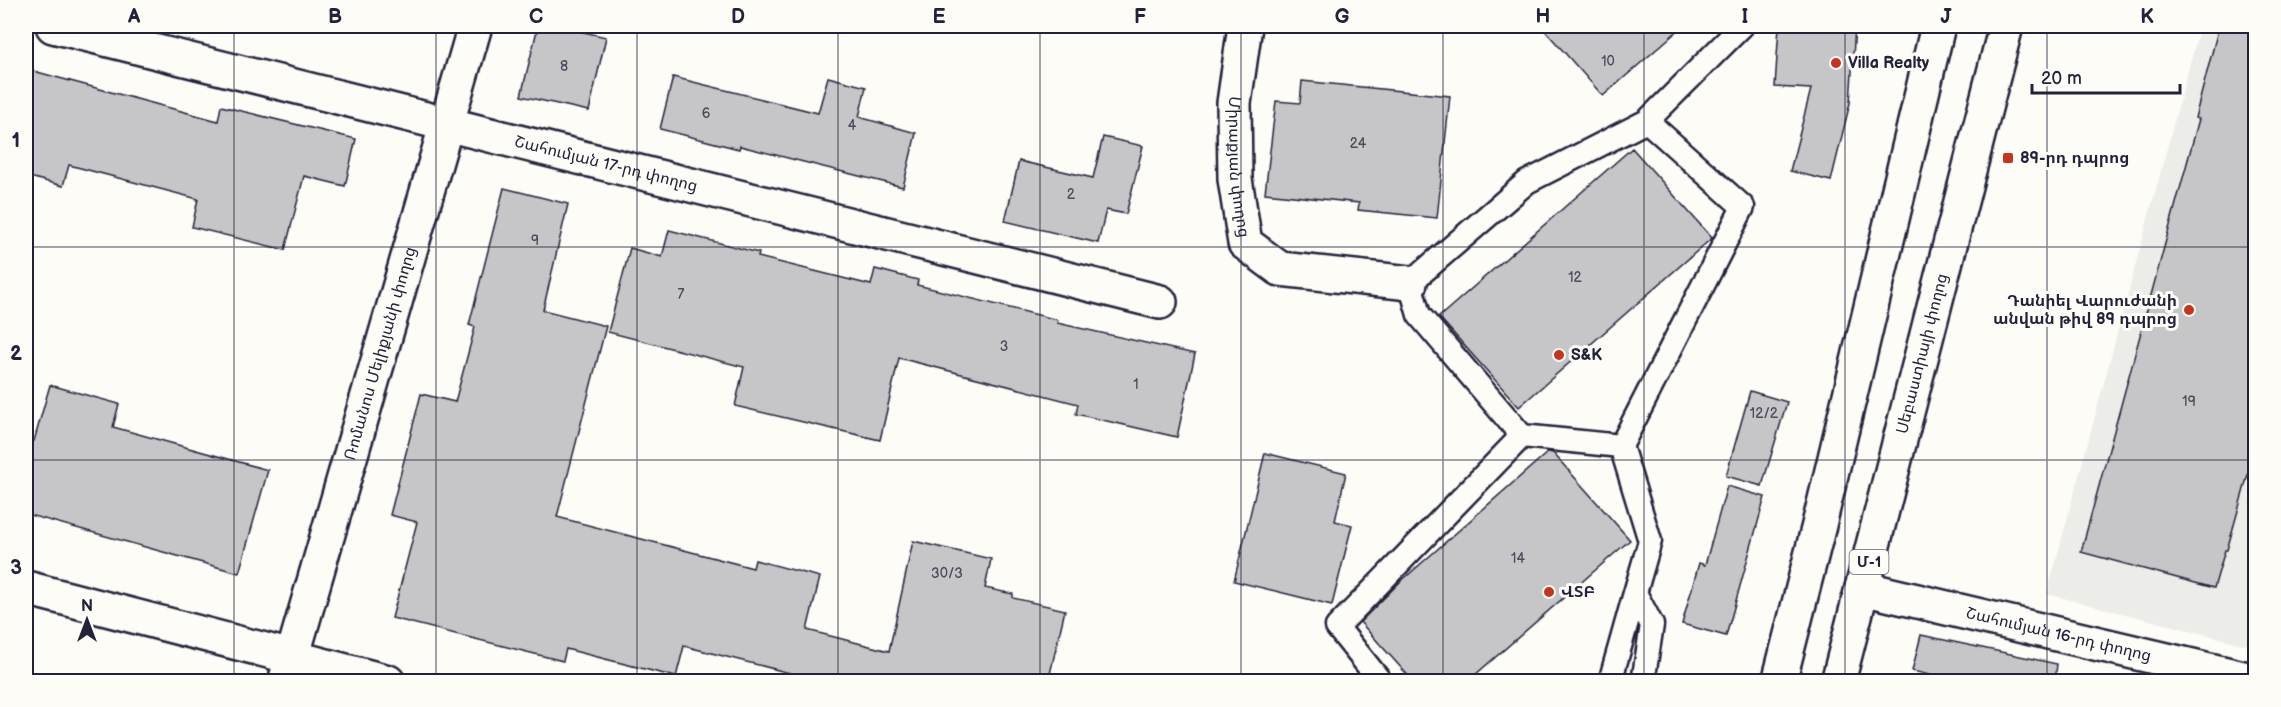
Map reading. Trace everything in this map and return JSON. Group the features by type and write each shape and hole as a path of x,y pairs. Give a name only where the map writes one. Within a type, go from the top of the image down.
{"street":[{"name":"Շահումյան 17-րդ փողոց","path":"53,26 1160,302"},
{"name":"Ռոմանոս Մելիքյանի փողոց","path":"288,669 475,26"},
{"name":"Միրաքյան փողոց","path":"1245,26 1234,103 1235,179 1245,243 1280,269 1410,283"},
{"path":"1779,681 1822,514 1938,26"},
{"name":"Սեբաստիայի փողոց","path":"1838,681 2006,26"},
{"path":"26,588 288,669 388,681"},
{"name":"Շահումյան 16-րդ փողոց","path":"1862,588 2256,681"}],"lane":[{"path":"1621,447 1522,436 1419,315 1410,283 1527,182 1647,121 1742,26"},
{"path":"1610,681 1650,541 1621,447 1743,207 1647,121"},
{"path":"1381,681 1337,627 1522,436"},
{"path":"1635,593 1652,625 1643,681"}],"shaded area":[{"name":"Դանիել Վարուժանի անվան թիվ 89 դպրոց","path":"2200,26 2255,26 2255,647 2047,594"}],"building":[{"path":"538,26 557,26 606,37 589,111 521,96"},
{"path":"1541,26 1683,26 1603,96"},
{"path":"1779,26 1855,26 1850,103 1831,181 1790,171 1811,89 1775,87"},
{"name":"Դանիել Վարուժանի անվան թիվ 89 դպրոց","path":"2219,26 2256,26 2256,446 2214,588 2081,552 2199,119 2195,118"},
{"path":"26,69 218,121 221,106 356,139 345,186 304,176 285,250 192,227 198,199 69,165 63,186 26,176"},
{"path":"673,77 818,113 828,77 866,87 859,117 916,133 903,187 740,146 739,149 660,129"},
{"path":"1302,81 1450,96 1437,218 1358,210 1359,203 1265,193 1276,101 1300,103"},
{"path":"1103,137 1143,146 1126,214 1106,210 1098,243 1005,221 1019,161 1093,178"},
{"path":"1632,148 1712,238 1519,407 1439,317"},
{"path":"504,188 568,204 543,310 606,326 557,517 753,568 755,560 820,577 807,630 889,651 913,541 991,559 985,588 1013,594 1013,598 1065,610 1050,674 1044,673 1042,681 821,681 684,646 676,677 566,649 563,661 392,618 417,522 390,515 421,394 455,402 475,327 469,325"},
{"path":"669,230 759,253 758,257 871,285 875,269 918,280 917,285 1058,320 1057,323 1195,354 1177,437 1076,414 1078,404 899,358 880,440 735,406 744,367 608,332 630,248 662,257"},
{"path":"50,385 119,404 113,427 268,470 239,573 26,514 26,438 34,441"},
{"path":"1750,391 1787,402 1762,486 1726,476"},
{"path":"1548,452 1553,453 1630,540 1468,681 1413,681 1360,622 1399,583"},
{"path":"1265,453 1346,473 1335,521 1352,525 1332,605 1234,581"},
{"path":"1727,486 1765,497 1726,636 1682,624 1699,563 1705,565"},
{"path":"1921,635 2057,664 2055,681 1957,681 1912,671"}],"place":[{"name":"Villa Realty","path":"1836,63"},
{"name":"89-րդ դպրոց","path":"2008,158"},
{"name":"Դանիել Վարուժանի անվան թիվ 89 դպրոց","path":"2189,310"},
{"name":"S&K","path":"1559,355"},
{"name":"ՎՏԲ","path":"1549,592"}]}
